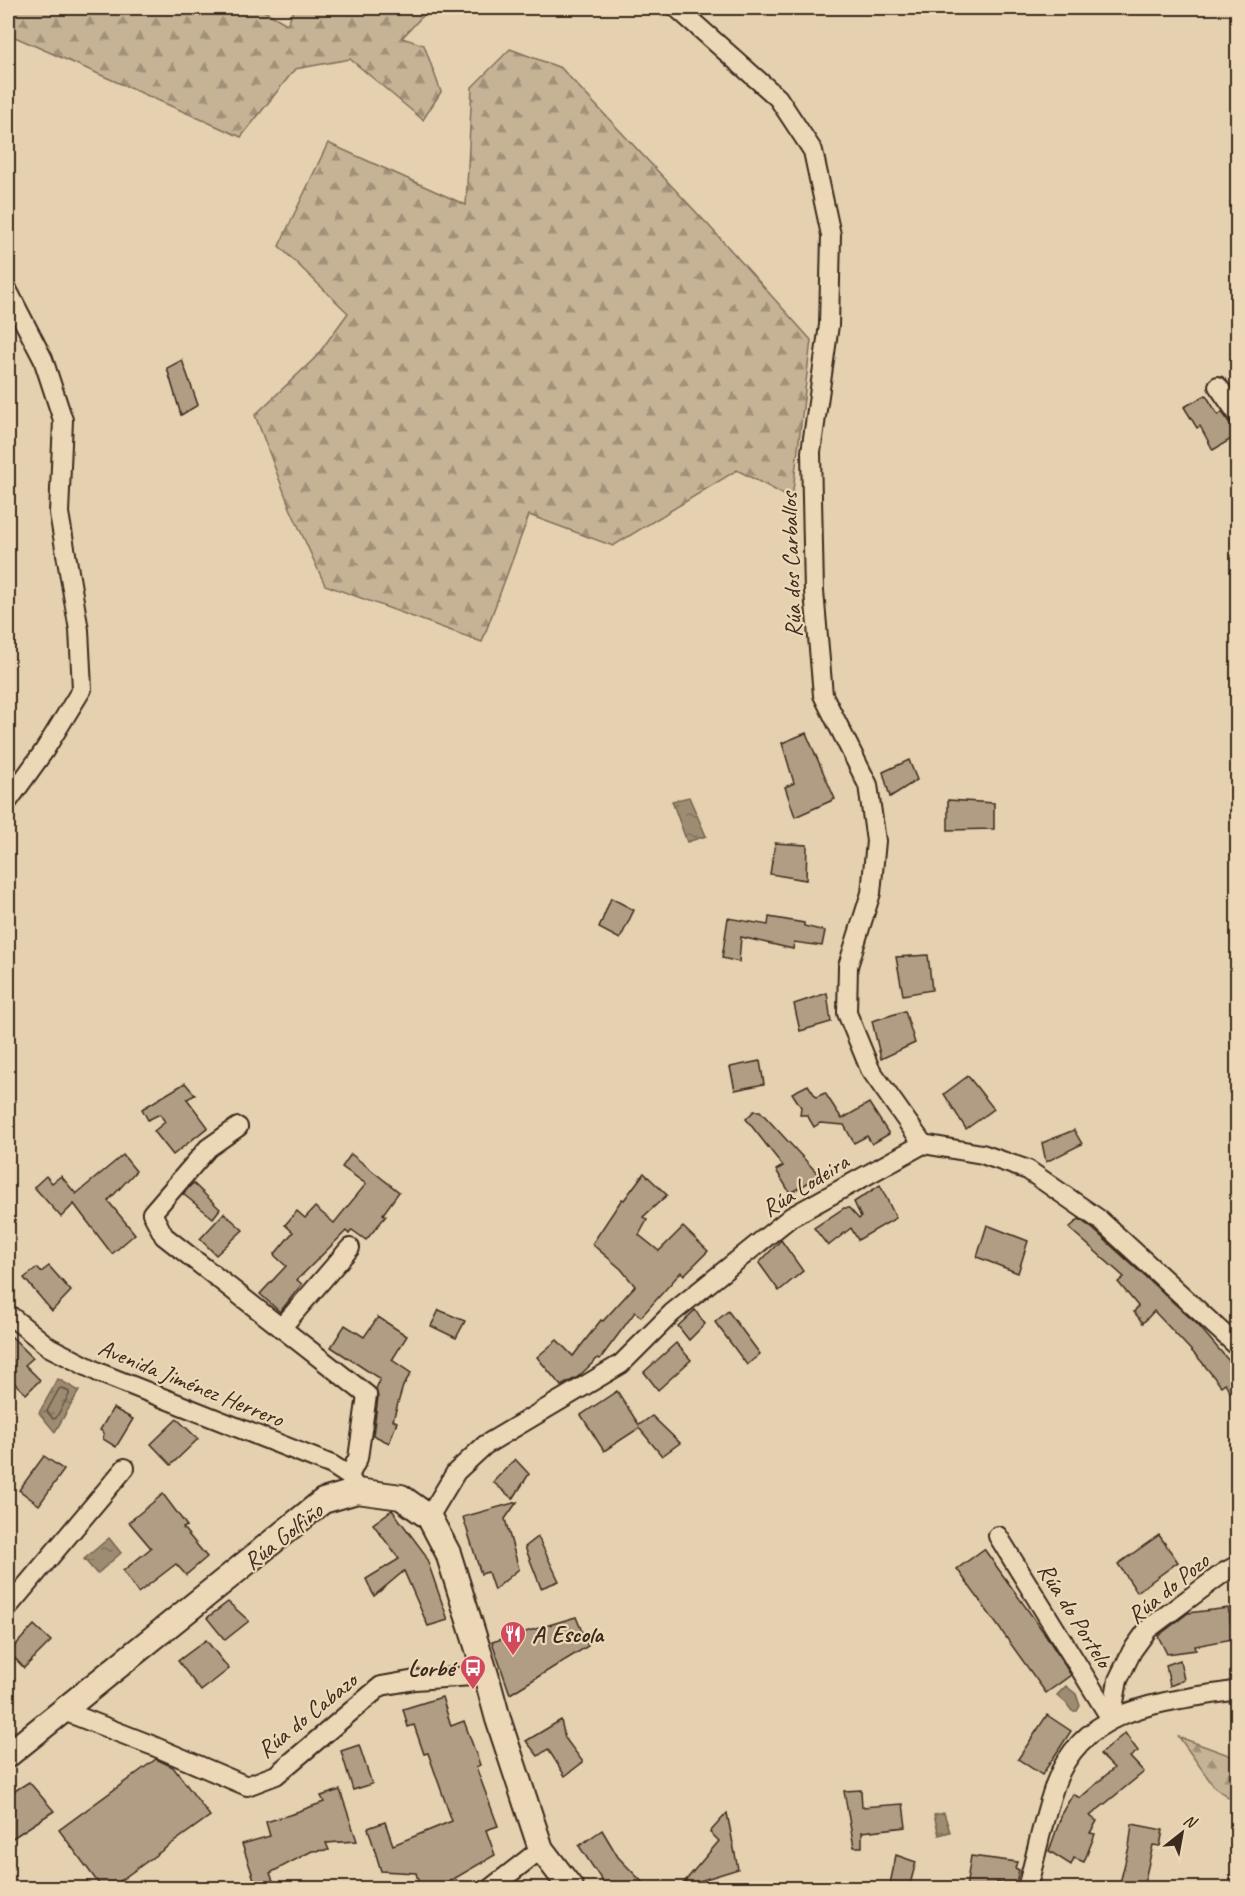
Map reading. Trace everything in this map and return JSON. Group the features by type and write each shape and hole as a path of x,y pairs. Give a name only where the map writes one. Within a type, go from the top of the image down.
{"main road":[{"name":"Rúa Golfiño","path":"8,1755 323,1502 353,1483 402,1497 429,1517 448,1553 498,1719 541,1849 571,1888"}],"street":[{"name":"Rúa dos Carballos","path":"677,8 777,98 813,151 820,182 831,235 829,326 811,452 814,591 823,695 868,785 876,841 871,892 848,966 847,1013 870,1069 923,1144"},
{"path":"8,291 43,359 63,420 59,513 78,630 82,689 44,750 8,801"},
{"path":"1218,386 1238,415"},
{"path":"238,1127 208,1148 152,1213 164,1236 367,1395 353,1483"},
{"path":"923,1144 982,1154 1028,1170 1100,1220 1238,1347"},
{"name":"Rúa Lodeira","path":"429,1517 456,1472 485,1445 621,1364 672,1313 791,1217 923,1144"},
{"path":"281,1328 350,1248"},
{"name":"Avenida Jiménez Herrero","path":"8,1314 50,1347 100,1373 332,1465 353,1483"},
{"path":"8,1607 125,1468"},
{"name":"Rúa do Portelo","path":"998,1536 1111,1719"},
{"name":"Rúa do Pozo","path":"1111,1719 1118,1680 1132,1651 1148,1629 1223,1573 1238,1565"},
{"name":"Rúa do Cabazo","path":"64,1711 247,1786 276,1775 381,1686 415,1680 486,1676"},
{"path":"1027,1888 1056,1781 1065,1761 1089,1734 1111,1719 1143,1706 1238,1690"},
{"path":"491,1888 541,1849"}],"green space":[{"path":"8,8 259,8 287,24 295,8 430,8 402,38 424,45 441,92 423,120 350,59 295,69 241,137 8,34"},
{"path":"510,49 561,68 711,228 811,340 792,499 737,470 613,546 529,515 482,642 325,585 290,508 255,415 316,357 348,313 279,246 328,143 466,205 472,87"},
{"path":"1179,1737 1237,1758 1237,1803 1215,1788"}],"water":[{"path":"689,797 706,836 687,842 672,801"},
{"path":"58,1379 79,1391 55,1432 39,1413"},
{"path":"109,1538 121,1553 97,1574 84,1559"},
{"path":"1066,1686 1076,1694 1080,1706 1077,1711 1072,1711 1057,1695"},
{"path":"944,1813 950,1832 939,1835 934,1815"}],"building":[{"path":"182,360 198,405 181,415 167,368"},
{"path":"1206,395 1218,415 1222,412 1238,435 1213,450 1200,426 1197,428 1184,407"},
{"path":"806,733 835,799 795,817 785,787 794,783 782,743"},
{"path":"909,760 917,780 890,797 883,772"},
{"path":"948,800 994,803 994,829 948,830"},
{"path":"775,843 807,845 806,880 770,874"},
{"path":"611,898 634,910 620,939 599,928"},
{"path":"769,917 804,923 804,926 825,931 822,946 794,942 793,949 741,937 739,962 722,958 728,918 768,925"},
{"path":"928,955 932,990 903,995 896,957"},
{"path":"827,993 831,1022 800,1031 794,1004"},
{"path":"905,1011 915,1043 881,1059 872,1021"},
{"path":"760,1061 764,1084 735,1090 730,1067"},
{"path":"968,1076 994,1109 966,1129 944,1094"},
{"path":"185,1083 195,1095 187,1099 208,1127 173,1155 154,1131 165,1122 160,1114 148,1120 142,1109"},
{"path":"808,1085 816,1097 825,1093 842,1119 869,1103 889,1134 872,1144 867,1136 854,1143 844,1125 820,1123 814,1127 807,1115 800,1115 801,1107 792,1093"},
{"path":"754,1111 760,1111 820,1176 790,1193 776,1170 783,1166 746,1119"},
{"path":"1074,1130 1082,1144 1046,1162 1042,1143"},
{"path":"351,1154 399,1192 383,1214 386,1216 366,1240 352,1230 349,1234 346,1231 297,1280 302,1284 280,1312 260,1294 286,1266 274,1255 293,1232 285,1225 297,1211 305,1218 315,1207 334,1223 366,1184 342,1167"},
{"path":"123,1155 136,1171 108,1201 135,1234 112,1254 74,1204 61,1217 34,1187 46,1176 52,1183 61,1176 76,1194"},
{"path":"644,1173 667,1195 643,1217 647,1220 639,1235 659,1251 683,1227 708,1251 684,1275 681,1272 641,1317 635,1312 600,1359 598,1358 578,1377 561,1386 537,1357 557,1340 573,1356 601,1320 603,1321 635,1286 621,1269 592,1244 622,1199 624,1200"},
{"path":"193,1183 220,1209 213,1218 183,1194"},
{"path":"880,1185 896,1218 858,1240 851,1228 828,1246 814,1228 844,1208 849,1208 859,1219 861,1217 854,1202"},
{"path":"224,1213 243,1230 216,1255 200,1239"},
{"path":"1079,1219 1093,1229 1198,1325 1238,1371 1238,1406 1225,1383 1221,1386 1154,1311 1143,1323 1134,1312 1138,1306 1118,1282 1124,1277 1069,1228"},
{"path":"987,1225 1028,1241 1018,1273 977,1257"},
{"path":"781,1240 803,1271 779,1291 759,1263"},
{"path":"49,1266 71,1291 52,1311 24,1278 37,1268 41,1272"},
{"path":"439,1310 465,1321 456,1338 431,1326"},
{"path":"695,1310 705,1324 689,1340 678,1326"},
{"path":"728,1311 760,1354 747,1365 715,1322"},
{"path":"378,1317 407,1336 392,1360 411,1373 403,1386 393,1420 397,1422 389,1443 373,1435 378,1397 376,1389 380,1379 331,1347 345,1325 364,1337"},
{"path":"8,1333 33,1358 25,1365 40,1380 26,1394 8,1377"},
{"path":"676,1343 691,1360 658,1390 644,1372"},
{"path":"617,1391 639,1425 652,1416 680,1443 662,1456 639,1428 604,1451 581,1415"},
{"path":"113,1408 133,1419 116,1447 103,1439 104,1433 100,1430"},
{"path":"177,1419 198,1439 171,1465 151,1444"},
{"path":"44,1456 64,1470 39,1505 19,1490"},
{"path":"515,1459 529,1474 513,1499 493,1482"},
{"path":"163,1494 187,1526 183,1528 207,1557 186,1575 176,1564 138,1593 123,1571 151,1548 129,1522"},
{"path":"517,1502 505,1519 519,1569 494,1590 488,1572 481,1574 463,1517"},
{"path":"392,1510 425,1554 448,1620 428,1626 404,1571 374,1596 366,1579 399,1559 373,1524"},
{"path":"1159,1535 1178,1562 1137,1592 1118,1564"},
{"path":"538,1537 559,1581 541,1588 525,1547"},
{"path":"984,1549 1045,1634 1071,1675 1046,1693 957,1569"},
{"path":"228,1602 249,1621 225,1640 207,1618"},
{"path":"1228,1608 1233,1639 1195,1646 1196,1650 1167,1654 1158,1636 1188,1613"},
{"path":"576,1617 588,1646 510,1694 492,1642"},
{"path":"34,1625 51,1641 24,1668 9,1652"},
{"path":"206,1640 229,1669 201,1691 178,1661"},
{"path":"1180,1660 1184,1680 1170,1686 1166,1665"},
{"path":"442,1697 451,1726 464,1721 480,1765 476,1767 498,1826 486,1830 495,1855 445,1884 419,1884 416,1873 381,1871 368,1828 385,1822 393,1845 452,1821 428,1753 424,1754 414,1725 408,1727 403,1709"},
{"path":"1047,1715 1071,1731 1042,1775 1018,1759"},
{"path":"561,1720 565,1738 583,1762 565,1776 548,1749 538,1756 526,1741"},
{"path":"1125,1733 1138,1751 1130,1757 1144,1772 1090,1816 1097,1821 1090,1833 1095,1834 1084,1862 1074,1858 1071,1865 1049,1851 1060,1816 1073,1794 1080,1798 1114,1768 1100,1754"},
{"path":"359,1745 372,1784 353,1790 341,1751"},
{"path":"156,1759 173,1767 210,1816 110,1888 102,1888 59,1830"},
{"path":"29,1782 54,1811 8,1841 8,1795"},
{"path":"340,1790 357,1841 326,1843 329,1850 312,1851 270,1873 274,1883 257,1888 242,1844 270,1836 266,1822 324,1802 321,1796"},
{"path":"861,1790 862,1807 903,1804 906,1827 862,1832 862,1847 854,1847 844,1791"},
{"path":"727,1813 738,1869 680,1887 719,1841 710,1832"},
{"path":"1132,1824 1163,1830 1160,1846 1153,1845 1143,1888 1120,1883"},
{"path":"602,1830 618,1857 648,1888 607,1888 579,1846"},
{"path":"896,1855 916,1862 909,1888 899,1888 890,1884"},
{"path":"971,1856 1017,1862 1015,1868 1019,1870 1015,1887 997,1882 996,1888 966,1888"}],"place":[{"name":"A Escola","path":"513,1657"},
{"name":"Lorbé","path":"473,1691"}]}
